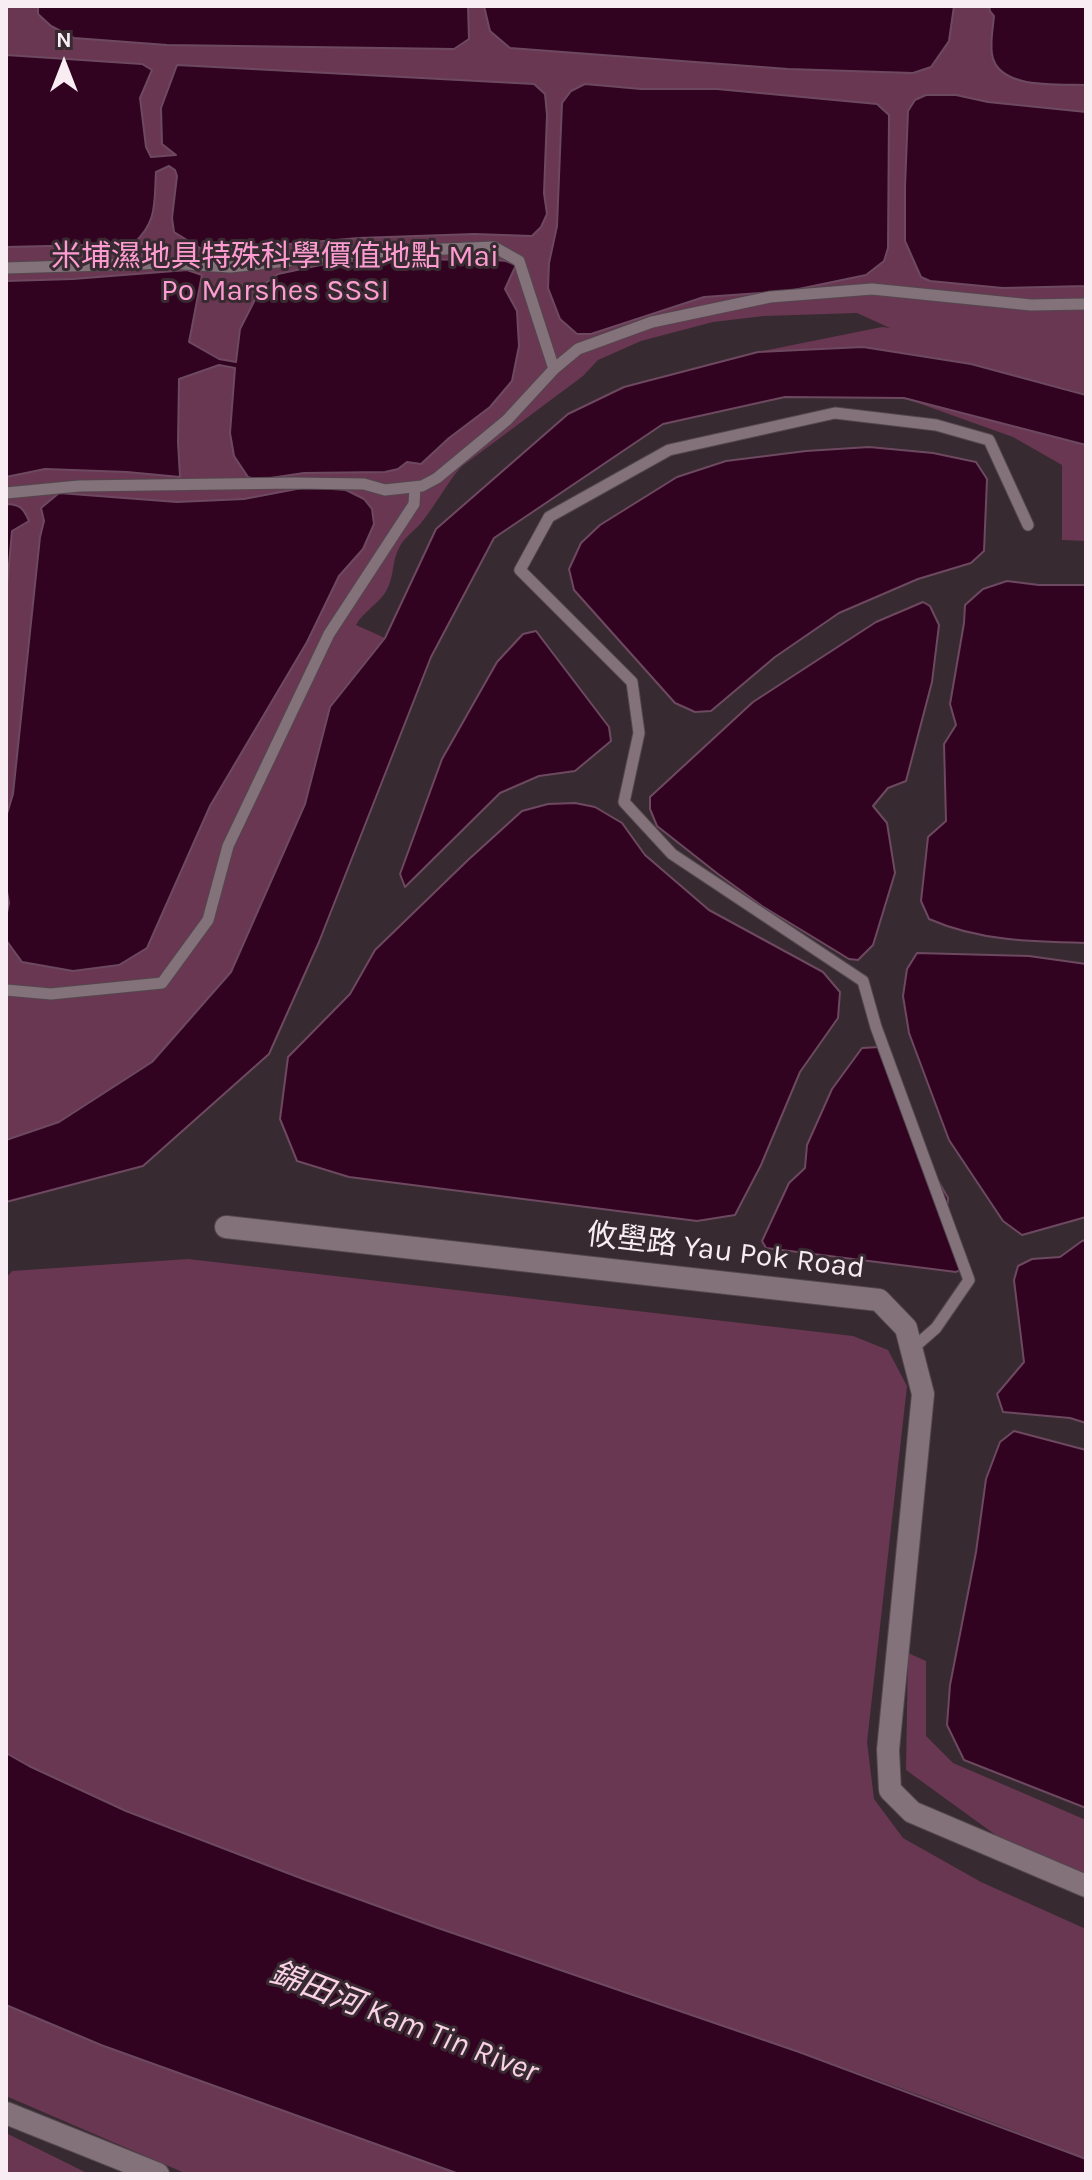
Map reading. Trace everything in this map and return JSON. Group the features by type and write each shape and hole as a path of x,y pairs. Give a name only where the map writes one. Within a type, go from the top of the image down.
{"street":[{"name":"攸壆路 Yau Pok Road","path":"226,1227 879,1300 906,1328 923,1394 888,1750 890,1790 912,1812 1086,1886"},
{"path":"6,2113 158,2174"}],"lane":[{"path":"6,268 169,263 230,267 372,252 494,247 519,261 554,369"},
{"path":"6,493 79,486 364,484 385,490 422,486 437,478 507,420 554,369 578,349 652,322 770,297 872,289 1031,305 1086,304"},
{"path":"912,1349 936,1328 969,1280 876,1027 863,981 672,854 624,802 639,733 632,682 520,570 549,517 669,450 835,413 936,425 989,440 1028,525"},
{"path":"6,990 51,994 162,983 208,920 228,846 260,776 329,634 414,504 415,487"}],"green space":[{"name":"米埔濕地具特殊科學價值地點 Mai Po Marshes SSSI","path":"6,6 1086,6 1086,394 971,364 863,347 758,352 882,327 890,328 857,313 764,316 713,322 641,341 598,360 583,376 461,467 400,546 385,593 356,625 385,638 330,707 305,804 231,972 152,1062 59,1122 6,1140"},
{"path":"904,398 1086,445 1086,541 1062,540 1062,465 1013,437"},
{"path":"188,1259 853,1336 888,1350 907,1386 867,1742 874,1799 903,1838 981,1882 1086,1929 1086,2159 907,2090 297,1877 118,1807 6,1753 6,1278 12,1271"},
{"path":"908,1653 926,1661 926,1736 953,1763 1086,1820 1086,1874 997,1836 906,1770"},
{"path":"6,2005 101,2045 459,2174 187,2174 6,2096"},
{"path":"6,2133 89,2174 6,2174"}],"water":[{"path":"38,6 468,6 469,39 454,49 167,45 74,38 51,26 38,14"},
{"path":"484,6 954,6 949,41 931,67 913,73 788,69 510,48 490,31"},
{"path":"989,6 1086,6 1086,85 1031,83 1005,74 996,66 992,54 994,16"},
{"path":"6,55 142,64 152,70 140,98 146,147 151,157 176,155 162,144 161,108 177,65 534,84 545,94 544,193 547,214 532,236 474,234 359,238 218,250 200,248 174,232 172,218 177,176 169,166 156,172 151,219 133,244 6,247"},
{"path":"585,84 641,89 717,89 877,104 889,115 888,248 884,261 866,275 789,291 704,297 591,334 577,334 560,319 548,288 549,263 557,226 562,103 571,91"},
{"path":"926,95 956,95 988,102 1086,112 1086,286 1003,288 930,281 921,277 905,241 905,187 908,111 915,100"},
{"path":"375,259 495,260 516,265 505,289 517,311 519,346 512,381 490,407 421,464 407,462 398,469 385,472 304,473 257,480 248,477 234,456 230,433 235,368 219,365 179,379 180,477 45,469 6,477 6,281 187,270 202,275 189,342 219,359 236,362 240,329 262,286 278,274 325,264"},
{"path":"863,347 971,364 1086,395 1086,445 904,398 785,397 663,424 494,538 431,657 319,942 269,1054 143,1166 6,1202 6,1140 59,1122 152,1062 231,972 305,804 330,707 385,638 436,529 568,414 624,387 758,352"},
{"path":"869,447 933,453 976,462 987,479 984,551 971,563 918,579 839,613 775,657 711,711 695,712 675,703 574,590 569,569 581,543 600,525 677,477 726,461"},
{"path":"307,487 346,490 364,499 372,509 374,524 363,549 339,576 307,642 210,806 147,948 119,965 73,971 22,962 6,940 9,903 6,886 6,817 13,794 44,521 41,508 59,493 177,502 244,499"},
{"path":"6,504 21,508 29,521 12,531 6,597"},
{"path":"1007,581 1086,585 1086,943 1026,941 967,932 929,919 921,901 928,837 946,821 944,744 956,725 950,704 965,605 983,589"},
{"path":"923,602 930,606 939,625 932,682 906,781 888,788 873,806 887,823 895,873 873,945 858,960 849,959 762,906 657,826 650,809 650,797 753,702 876,622"},
{"path":"536,631 609,727 611,741 575,771 539,776 500,793 405,887 400,874 442,759 497,662 523,634"},
{"path":"575,803 595,807 622,823 645,855 709,910 823,972 840,992 838,1018 800,1072 761,1165 735,1215 697,1221 349,1177 297,1161 280,1119 288,1057 350,994 375,950 522,811 548,804"},
{"path":"917,953 1029,956 1086,964 1086,1217 1022,1235 1003,1221 949,1140 909,1033 903,996 907,969"},
{"path":"880,1047 948,1198 947,1208 963,1268 956,1272 766,1248 762,1241 789,1183 805,1168 807,1145 832,1089 862,1048"},
{"path":"1086,1240 1086,1423 1070,1418 1003,1412 997,1394 1024,1362 1014,1280 1018,1266 1032,1259 1060,1257"},
{"path":"1014,1431 1086,1450 1086,1808 964,1760 947,1725 950,1685 976,1552 986,1479 1000,1442"},
{"name":"錦田河 Kam Tin River","path":"6,1753 126,1811 303,1879 799,2052 1086,2159 1086,2174 459,2174 101,2045 6,2005"}]}
